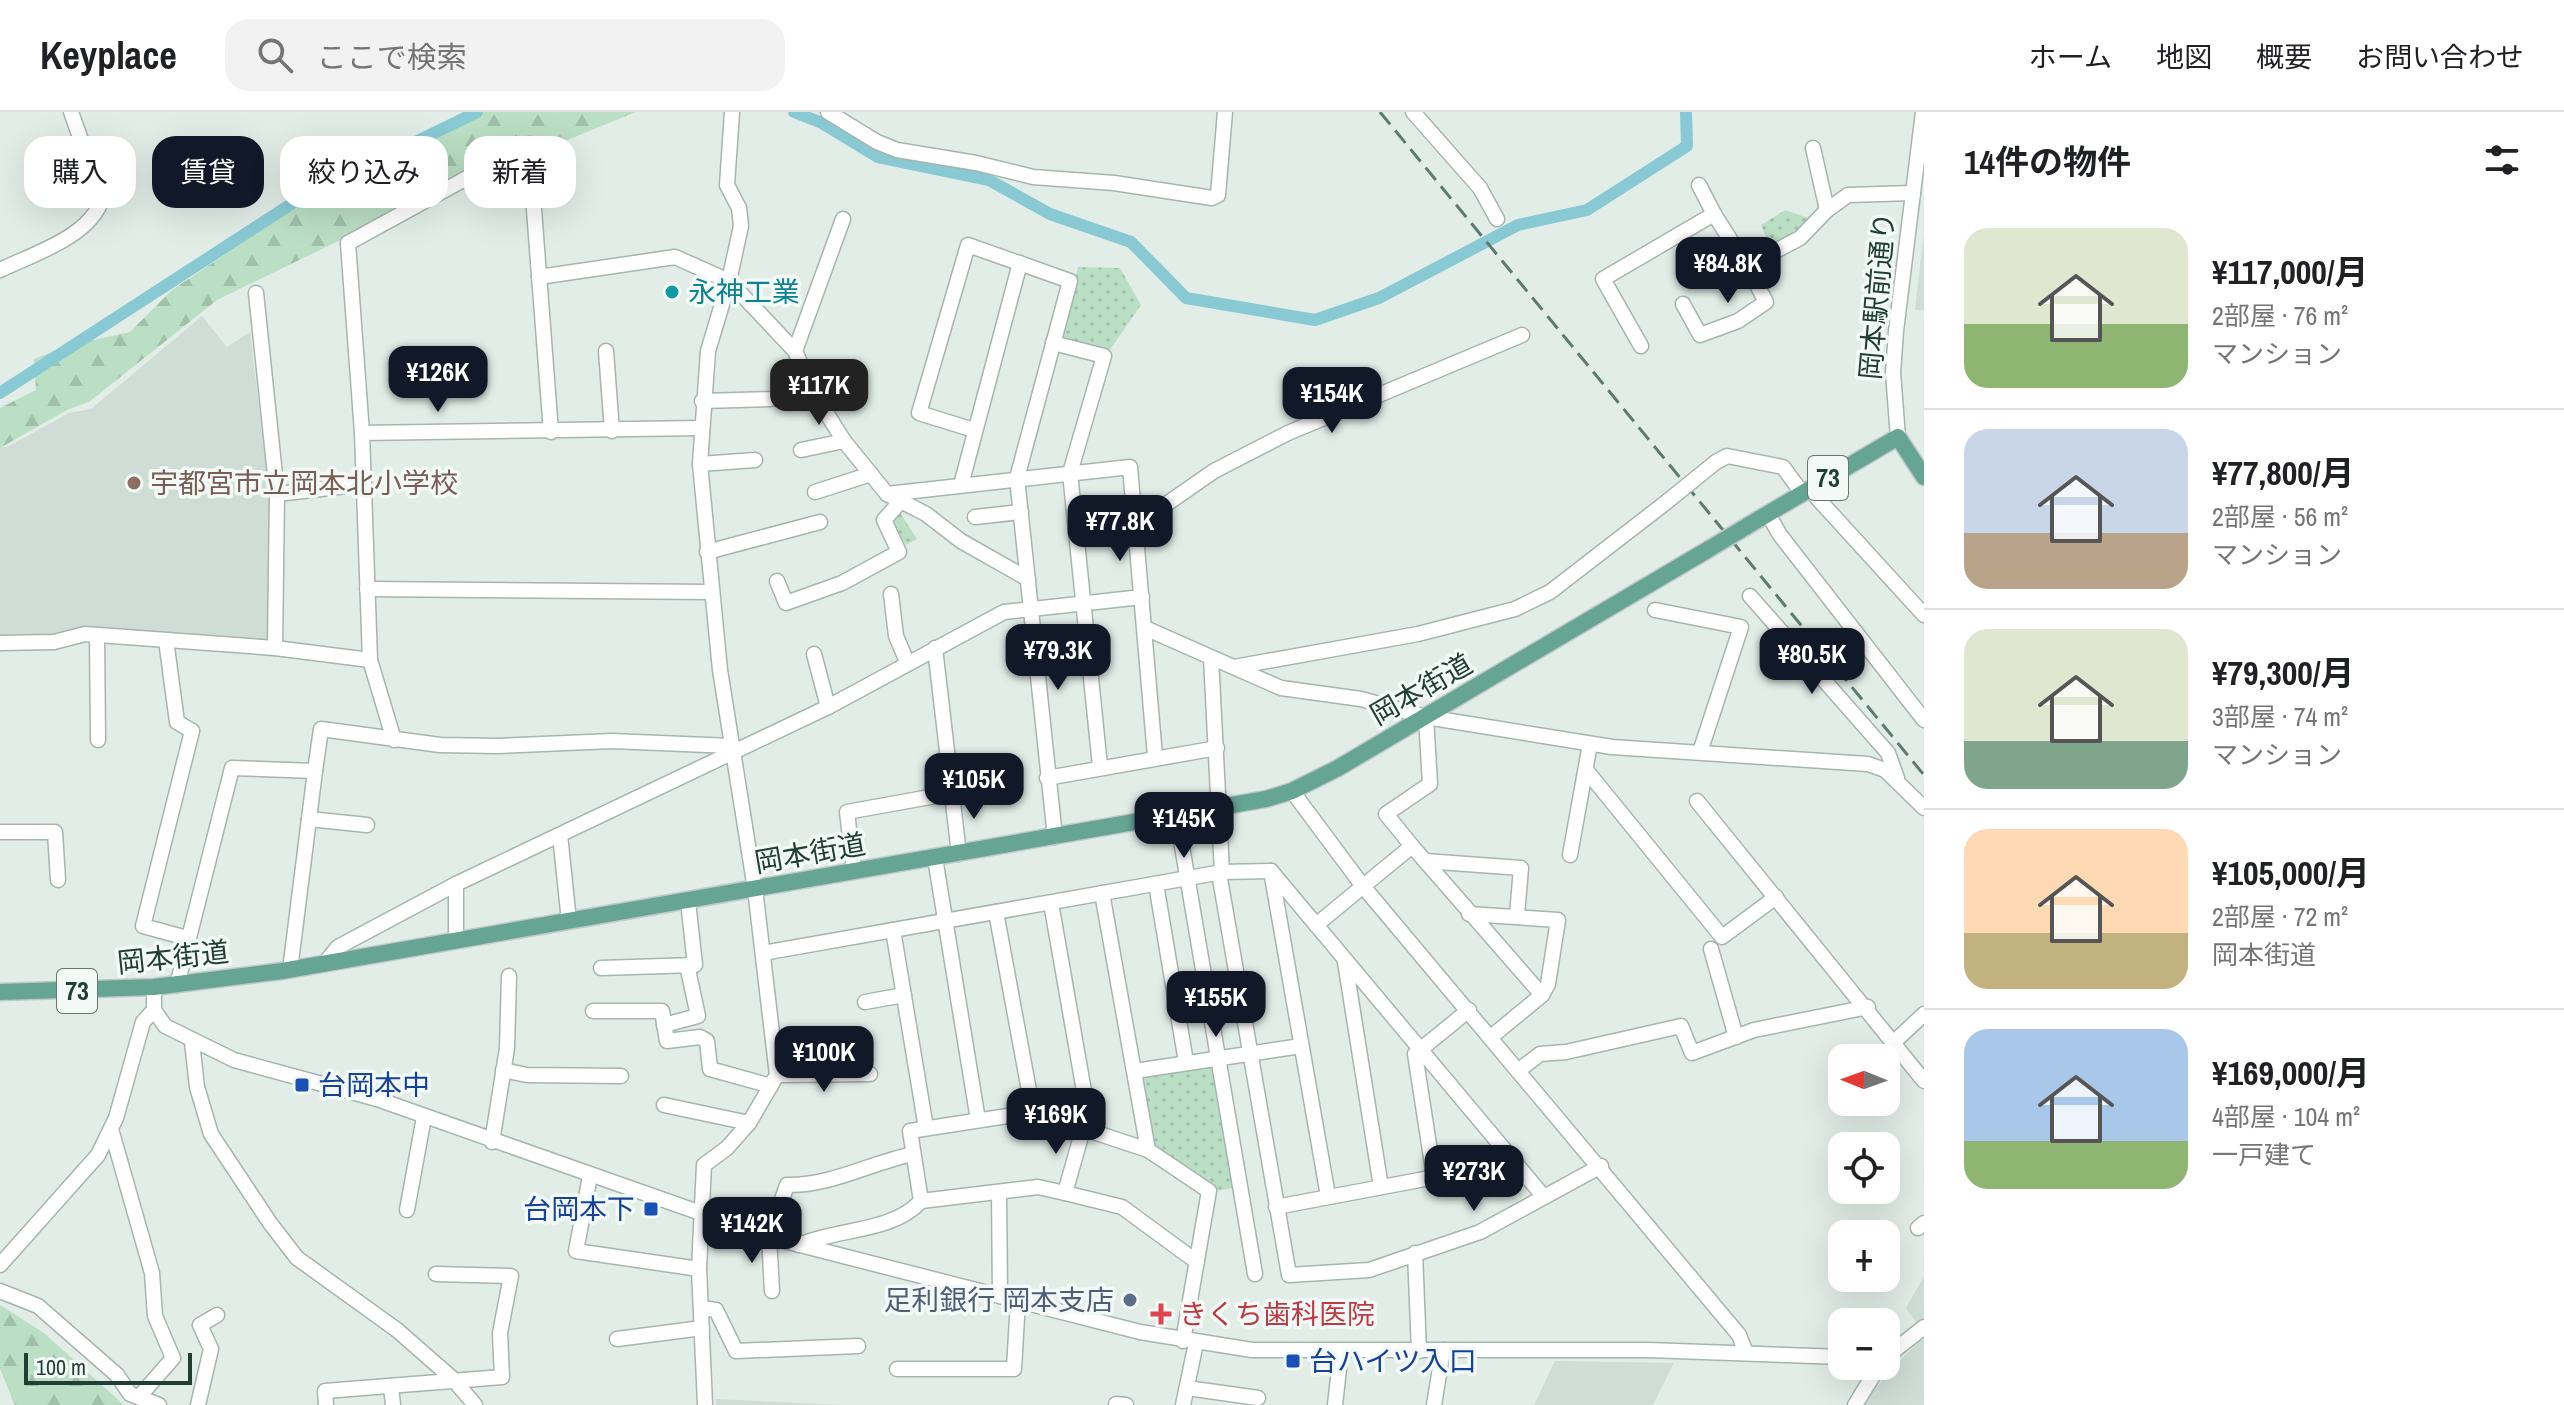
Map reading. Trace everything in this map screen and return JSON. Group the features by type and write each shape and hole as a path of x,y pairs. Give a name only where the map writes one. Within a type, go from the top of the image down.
{"main road":[{"name":"岡本駅前通り","path":"1898,437 1924,477"},
{"name":"73","path":"1764,516 1898,437"},
{"name":"岡本街道","path":"0,992 154,987 290,970 1177,817 1292,791 1426,717 1764,516"}],"street":[{"path":"0,270 66,237 93,219 99,209 102,199 71,112"},
{"path":"705,1405 699,1269 704,1165 727,1148 749,1123 774,1080 755,889 710,592 700,464 702,401 708,351 729,281 741,226 739,208 727,185 732,112"},
{"path":"828,112 877,142 897,150 976,163 1033,177 1114,183 1212,198 1218,195 1225,112"},
{"path":"1413,112 1480,188 1497,219"},
{"name":"岡本駅前通り","path":"1898,437 1893,373 1923,112"},
{"path":"394,740 370,660 362,433 348,243 529,144 551,432"},
{"path":"1813,148 1827,210"},
{"path":"1683,304 1700,335 1738,321 1766,302 1699,185"},
{"path":"1747,266 1800,238 1827,210 1848,195 1913,193"},
{"path":"1641,346 1603,279 1714,214"},
{"path":"795,351 843,219"},
{"path":"974,430 919,413 968,245 1070,281 1017,478 1055,837"},
{"path":"539,277 675,257 729,281 795,351 812,390 844,441 894,498 926,514 961,541 1028,579"},
{"path":"961,485 1020,263"},
{"path":"256,293 277,494 275,648"},
{"path":"1135,526 1214,471 1288,433 1522,335"},
{"path":"1053,343 1104,356 1070,473 1100,766"},
{"path":"606,351 612,431"},
{"path":"702,401 770,399 812,390"},
{"path":"362,433 701,428"},
{"path":"801,450 844,441"},
{"path":"1234,667 1418,634 1515,609 1550,592 1727,456 1783,467 1924,615"},
{"path":"700,464 755,460"},
{"path":"894,498 961,485 1130,467 1155,756"},
{"path":"815,492 871,474"},
{"path":"277,494 364,484"},
{"path":"777,581 786,603 842,583 899,552 884,520 894,498"},
{"path":"975,517 1021,512"},
{"path":"1764,516 1924,720"},
{"path":"707,552 820,522"},
{"path":"367,589 710,592"},
{"path":"891,594 896,636 907,662"},
{"path":"1750,596 1888,753 1899,781"},
{"path":"324,964 338,947 456,884 732,750 828,707 1004,612 1142,597"},
{"path":"1655,610 1741,627 1700,752"},
{"path":"1145,628 1281,688 1361,699 1426,717 1590,744 1868,764 1885,770 1924,808"},
{"path":"0,643 54,642 97,635 275,648 370,660"},
{"path":"97,635 98,740"},
{"path":"166,640 177,722 192,731 143,926 187,938"},
{"path":"935,648 959,854"},
{"path":"814,654 828,707"},
{"path":"1211,658 1221,809 1220,873 1289,1275 1369,1270 1480,1232 1601,1166"},
{"path":"1426,717 1430,784 1386,814 1469,914 1542,995"},
{"path":"290,970 321,729 394,740 497,746 612,741 732,750"},
{"path":"1570,855 1590,744"},
{"path":"1047,778 1155,756 1217,748"},
{"path":"177,985 232,768 315,771"},
{"path":"1586,770 1722,937 1776,897"},
{"path":"1292,791 1362,885 1601,1166 1739,1335 1746,1353"},
{"path":"854,871 847,812 952,793"},
{"path":"1697,801 1868,1007 1924,1081"},
{"path":"1177,817 1255,1274"},
{"path":"309,819 367,825"},
{"path":"0,832 55,832 58,880"},
{"path":"560,835 569,921"},
{"path":"1316,925 1412,846"},
{"path":"935,858 978,1120"},
{"path":"1425,861 1521,868 1517,915"},
{"path":"763,953 1189,878 1271,871"},
{"path":"1271,871 1544,1197"},
{"path":"1271,871 1328,1196"},
{"path":"456,884 456,940"},
{"path":"1156,884 1186,1062"},
{"path":"1102,893 1148,1150"},
{"path":"601,968 695,965 688,901"},
{"path":"1051,903 1087,1130 1065,1193"},
{"path":"996,912 1033,1112"},
{"path":"1469,914 1558,920 1548,984 1542,995 1491,1037"},
{"path":"893,930 926,1128"},
{"path":"1711,949 1736,1037"},
{"path":"1345,960 1381,1187"},
{"path":"664,1025 698,1016 687,965"},
{"path":"492,1142 507,1048 509,976"},
{"path":"154,987 154,1010 165,1026 192,1042 234,1060 334,1085 769,1237 1189,1342 1252,1350 1746,1353 1828,1356"},
{"path":"865,1002 904,995"},
{"path":"1519,1070 1540,1054 1566,1052 1681,1026 1692,1053 1736,1037 1868,1007"},
{"path":"0,1265 98,1155 111,1129 143,1022 154,1010"},
{"path":"1434,1177 1415,1054 1469,1010"},
{"path":"593,1011 662,1011 667,1041 700,1037 707,1041 710,1069 774,1080 870,1074"},
{"path":"1893,1043 1924,1014"},
{"path":"192,1042 197,1087 211,1134 297,1258 397,1330 453,1379 475,1405"},
{"path":"1135,1071 1301,1046"},
{"path":"503,1070 527,1075 621,1076"},
{"path":"664,1105 749,1123"},
{"path":"921,1201 910,1131 1033,1112 1148,1150 1209,1191 1197,1262 1183,1405"},
{"path":"407,1210 424,1117"},
{"path":"111,1129 152,1273 155,1316 173,1358 135,1399"},
{"path":"772,1291 769,1237 787,1185 816,1186 879,1162 913,1154"},
{"path":"1276,1207 1515,1162"},
{"path":"590,1176 576,1251 699,1269"},
{"path":"799,1245 819,1236 872,1226 910,1214 921,1201 1038,1187 1122,1207 1197,1262"},
{"path":"999,1192 1000,1296"},
{"path":"1415,1253 1419,1351"},
{"path":"326,1405 325,1391 502,1377 500,1333 511,1276 436,1274"},
{"path":"0,1291 38,1306 117,1375 135,1399 159,1405"},
{"path":"897,1369 1014,1369 1018,1300"},
{"path":"701,1308 716,1310 736,1351 858,1346"},
{"path":"198,1405 211,1349 200,1325 217,1315"},
{"path":"1900,1346 1924,1327"},
{"path":"617,1339 702,1328"},
{"path":"1434,1405 1443,1350"},
{"path":"1335,1405 1341,1351"},
{"path":"1855,1405 1870,1380"},
{"path":"391,1387 393,1405"},
{"path":"1187,1388 1258,1398"},
{"path":"1116,1404 1126,1405"}],"shaded area":[{"path":"1924,232 1924,310 1915,310 1922,249"},
{"name":"宇都宮市立岡本北小学校","path":"202,316 227,347 250,332 272,517 272,636 266,641 82,628 51,637 0,637 0,447 7,447 69,413 91,409"},
{"path":"1924,1276 1924,1334 1906,1308"},
{"path":"1924,1336 1924,1405 1863,1405 1882,1380 1900,1380 1900,1361"},
{"path":"1555,1361 1674,1363 1653,1405 1534,1405"},
{"path":"716,1399 842,1405 716,1405"}],"green space":[{"path":"484,112 636,112 576,137 464,136 464,182 448,189 448,136 441,136"},
{"path":"297,208 406,208 217,300 89,402 67,410 0,448 0,408 36,390 34,359 70,345 130,332 172,290"},
{"path":"1785,210 1808,218 1791,235 1770,246 1761,225"},
{"path":"1078,267 1120,268 1141,305 1109,351 1061,339"},
{"path":"899,511 917,539 906,545 893,524"},
{"path":"1223,1062 1243,1186 1215,1191 1154,1149 1142,1076"},
{"path":"0,1305 44,1333 124,1405 15,1405 0,1369"}],"waterway":[{"path":"0,393 299,199 477,112"},
{"path":"794,112 822,123 878,157 989,180 1050,214 1131,242 1186,298 1315,320 1379,298 1518,225 1587,210 1687,146 1686,112"}],"railway":[{"path":"1380,112 1924,775"}],"place":[{"name":"永神工業","path":"672,292"},
{"name":"宇都宮市立岡本北小学校","path":"134,483"},
{"name":"台岡本中","path":"302,1085"},
{"name":"台岡本下","path":"651,1209"},
{"name":"足利銀行 岡本支店","path":"1130,1300"},
{"name":"きくち歯科医院","path":"1161,1314"},
{"name":"台ハイツ入口","path":"1293,1361"}]}
